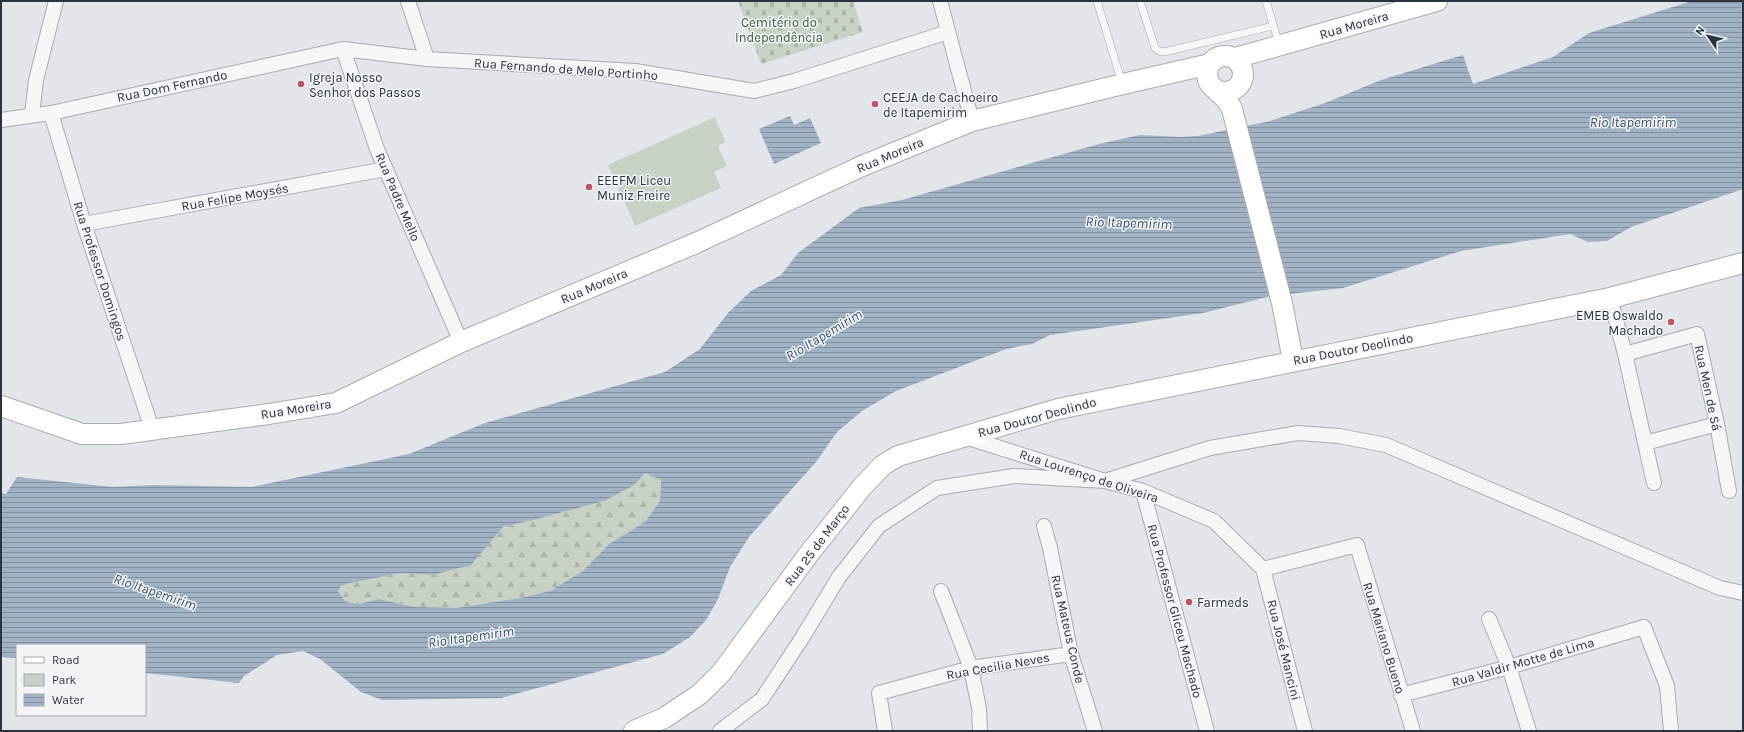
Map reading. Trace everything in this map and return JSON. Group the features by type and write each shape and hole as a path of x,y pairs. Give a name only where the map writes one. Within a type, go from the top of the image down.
{"main road":[{"name":"Rua Moreira","path":"1234,58 1275,48 1437,1"},
{"path":"1179,71 1225,93 1234,91 1240,82 1275,48"},
{"path":"1234,113 1243,68 1234,58 1230,56 1221,56 1213,60 1206,76 1213,88 1226,99 1234,113 1282,303 1293,361"},
{"name":"Rua Moreira","path":"1,406 17,410 82,434 121,434 269,414 336,403 461,342 696,243 862,166 972,121 1210,64"},
{"name":"Rua Doutor Deolindo","path":"964,436 1058,409 1610,298 1743,263"},
{"name":"Rua 25 de Março","path":"634,731 664,718 700,694 722,672 813,549 862,487 883,465 905,454 964,436"}],"street":[{"path":"32,116 36,80 56,1"},
{"path":"408,1 427,59"},
{"path":"940,1 972,121"},
{"name":"Rua Fernando de Melo Portinho","path":"343,49 427,59 635,71 754,91 794,81 948,32"},
{"name":"Rua Dom Fernando","path":"1,120 51,113 343,49"},
{"name":"Rua Padre Mello","path":"343,49 377,149 461,342"},
{"name":"Rua Professor Domingos","path":"51,113 84,224 152,429"},
{"name":"Rua Felipe Moysés","path":"84,224 386,169"},
{"path":"1610,298 1625,354 1654,483"},
{"name":"Rua Men de Sá","path":"1625,354 1696,334 1717,424 1729,491"},
{"path":"1645,443 1717,424"},
{"path":"720,731 762,699 802,638 839,577 879,526 938,488 1014,476 1105,481 1210,448 1298,433 1340,436 1386,445 1720,588 1743,593"},
{"name":"Rua Lourenço de Oliveira","path":"964,436 1105,481 1143,491 1214,521 1263,569"},
{"name":"Rua Professor Gliceu Machado","path":"1143,491 1207,731"},
{"name":"Rua Mateus Conde","path":"1044,526 1050,548 1071,654 1095,731"},
{"name":"Rua Mariano Bueno","path":"1263,569 1357,545 1413,731"},
{"name":"Rua José Mancini","path":"1263,569 1305,731"},
{"path":"941,591 971,668 979,708 980,731"},
{"path":"1489,619 1509,666 1529,731"},
{"name":"Rua Valdir Motte de Lima","path":"1401,695 1644,627 1667,686 1671,731"},
{"name":"Rua Cecilia Neves","path":"885,731 879,693 971,668 1071,654"}],"lane":[{"path":"1097,1 1122,84"},
{"path":"1140,1 1154,48 1164,52 1273,26"},
{"path":"1266,1 1273,26 1275,48"}],"green space":[{"name":"Cemitério do Independência","path":"738,1 853,1 863,32 761,64"},
{"path":"715,117 725,142 718,146 727,166 714,172 721,188 635,226 608,165"},
{"path":"645,472 661,479 660,501 645,522 609,544 583,571 550,591 520,598 457,608 415,607 379,599 359,604 346,602 338,591 341,586 350,583 401,573 433,575 471,565 503,527 604,501 633,486"}],"water":[{"name":"Rio Itapemirim","path":"1692,1 1743,1 1743,189 1631,227 1607,241 1588,242 1570,234 1461,251 1343,288 1271,296 1203,313 1050,335 1032,344 1006,349 896,391 862,411 837,432 816,462 749,537 730,567 718,599 706,620 690,637 663,654 501,698 382,700 361,692 320,659 303,651 277,655 244,676 239,683 146,673 146,644 16,644 16,658 1,657 1,493 6,494 17,477 113,487 152,485 252,487 409,454 485,423 665,372 700,349 728,313 751,291 781,275 798,253 859,208 902,200 1099,144 1140,135 1180,137 1198,136 1270,121 1325,103 1381,80 1463,55 1473,84 1553,57 1589,33","holes":["645,473 661,480 660,501 645,522 609,544 583,571 550,591 520,598 457,608 415,607 379,599 359,604 346,602 338,591 341,586 350,583 401,573 433,575 471,565 503,527 604,501 633,486"]},
{"path":"790,116 794,125 810,118 821,143 774,164 759,129"}],"place":[{"name":"Igreja Nosso Senhor dos Passos","path":"301,84"},
{"name":"CEEJA de Cachoeiro de Itapemirim","path":"875,104"},
{"name":"EEEFM Liceu Muniz Freire","path":"589,187"},
{"name":"EMEB Oswaldo Machado","path":"1671,322"},
{"name":"Farmeds","path":"1189,602"}]}
